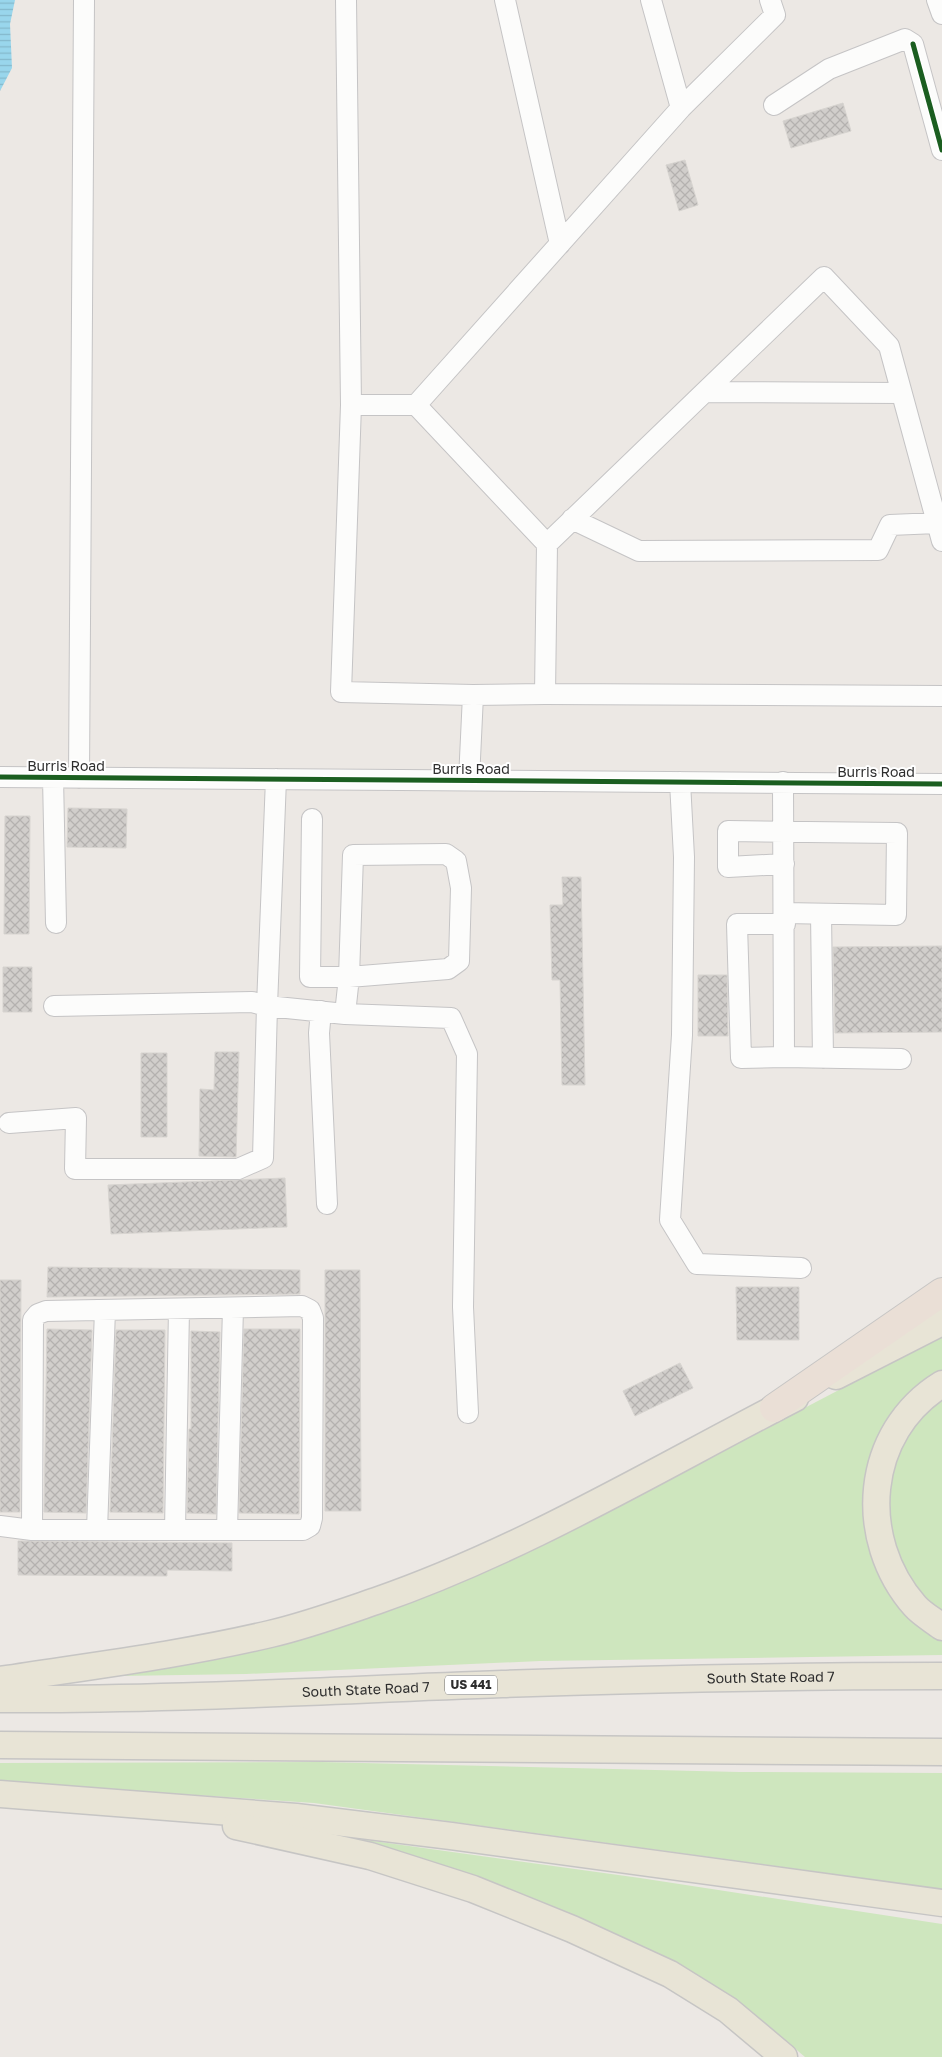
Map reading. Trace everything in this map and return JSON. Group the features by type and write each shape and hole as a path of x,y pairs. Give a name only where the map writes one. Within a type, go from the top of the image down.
{"highway":[{"path":"774,1408 942,1292"}],"main road":[{"path":"0,1680 192,1651 272,1634 376,1601 472,1564 592,1505 774,1408 942,1322"},
{"path":"942,1384 927,1393 904,1418 886,1449 877,1479 875,1514 881,1544 893,1576 916,1607 942,1627"},
{"name":"South State Road 7","path":"0,1699 195,1697 662,1679 942,1676"},
{"path":"0,1745 942,1752"},
{"path":"0,1794 296,1817 451,1836 942,1903"},
{"path":"140,1804 370,1856 473,1889 572,1929 670,1974 728,2010 784,2057"}],"street":[{"path":"79,778 84,0"},
{"path":"346,0 351,405 340,692 473,695 942,696"},
{"path":"505,0 560,244"},
{"path":"652,0 681,108"},
{"path":"416,405 681,108 775,15 770,0"},
{"path":"937,0 942,14"},
{"path":"774,105 829,69 905,39 913,44 942,150"},
{"path":"547,544 572,519 706,392 824,277 889,346 940,532 890,525 878,550 639,551 572,519"},
{"path":"706,392 901,393"},
{"path":"351,405 416,405 547,544 545,694"},
{"path":"469,780 473,695"},
{"name":"Burris Road","path":"0,777 942,784"},
{"path":"53,778 56,923"},
{"path":"10,1123 76,1118 76,1169 238,1169 263,1158 276,779"},
{"path":"680,782 684,857 682,1035 670,1220 697,1264 801,1268"},
{"path":"783,782 784,1057"},
{"path":"312,819 310,977 349,976 448,969 459,961 461,888 456,861 446,854 353,855 349,976 345,1014"},
{"path":"784,864 728,867 728,831 897,833 896,914 821,914 737,924 741,1058 900,1059"},
{"path":"821,914 823,1058"},
{"path":"54,1006 252,1002 267,1006 345,1014 451,1018 467,1054 463,1307 468,1413"},
{"path":"321,1011 319,1032 328,1204"},
{"path":"0,1526 32,1530 303,1530 310,1526 312,1518 314,1318 310,1310 302,1306 46,1311 38,1314 33,1320 32,1530"},
{"path":"227,1530 233,1308"},
{"path":"175,1530 179,1309"},
{"path":"97,1530 105,1310"}],"green space":[{"path":"942,1336 942,1373 868,1507 942,1637 942,1655 540,1661 246,1674 119,1676 120,1671 240,1647 652,1488"},
{"path":"942,1394 942,1616 933,1609 896,1560 885,1502 901,1440"},
{"path":"320,1762 739,1772 942,1773 942,1889 314,1803 0,1782 0,1763"},
{"path":"337,1836 640,1878 942,1924 942,2057 805,2057 765,2023 707,1982 623,1943"}],"water":[{"path":"0,0 15,0 10,24 12,68 0,91"}],"building":[{"path":"843,103 851,131 791,148 783,121"},
{"path":"685,160 698,205 679,211 666,165"},
{"path":"68,808 127,809 126,848 67,847"},
{"path":"5,816 30,816 29,934 4,934"},
{"path":"562,877 581,877 585,1085 562,1085 560,980 552,980 550,905 563,905"},
{"path":"942,946 942,1032 835,1033 833,947"},
{"path":"3,967 32,967 32,1012 3,1012"},
{"path":"698,975 727,975 728,1036 698,1036"},
{"path":"215,1052 239,1052 236,1157 199,1156 200,1089 214,1090"},
{"path":"141,1053 167,1053 167,1137 141,1137"},
{"path":"285,1178 287,1227 111,1234 108,1185"},
{"path":"48,1267 300,1270 300,1294 47,1297"},
{"path":"325,1270 360,1270 361,1511 325,1511"},
{"path":"0,1280 21,1280 20,1512 0,1512"},
{"path":"736,1287 799,1287 799,1340 737,1340"},
{"path":"47,1329 92,1330 86,1513 44,1512"},
{"path":"244,1329 300,1329 299,1514 239,1513"},
{"path":"116,1330 165,1330 163,1513 110,1512"},
{"path":"191,1331 220,1332 216,1514 187,1513 189,1429 191,1429"},
{"path":"680,1363 693,1388 635,1416 623,1391"},
{"path":"18,1541 232,1543 232,1571 167,1570 167,1576 18,1575"}],"cycle path":[{"path":"913,44 942,150"},
{"path":"0,777 942,784"}]}
